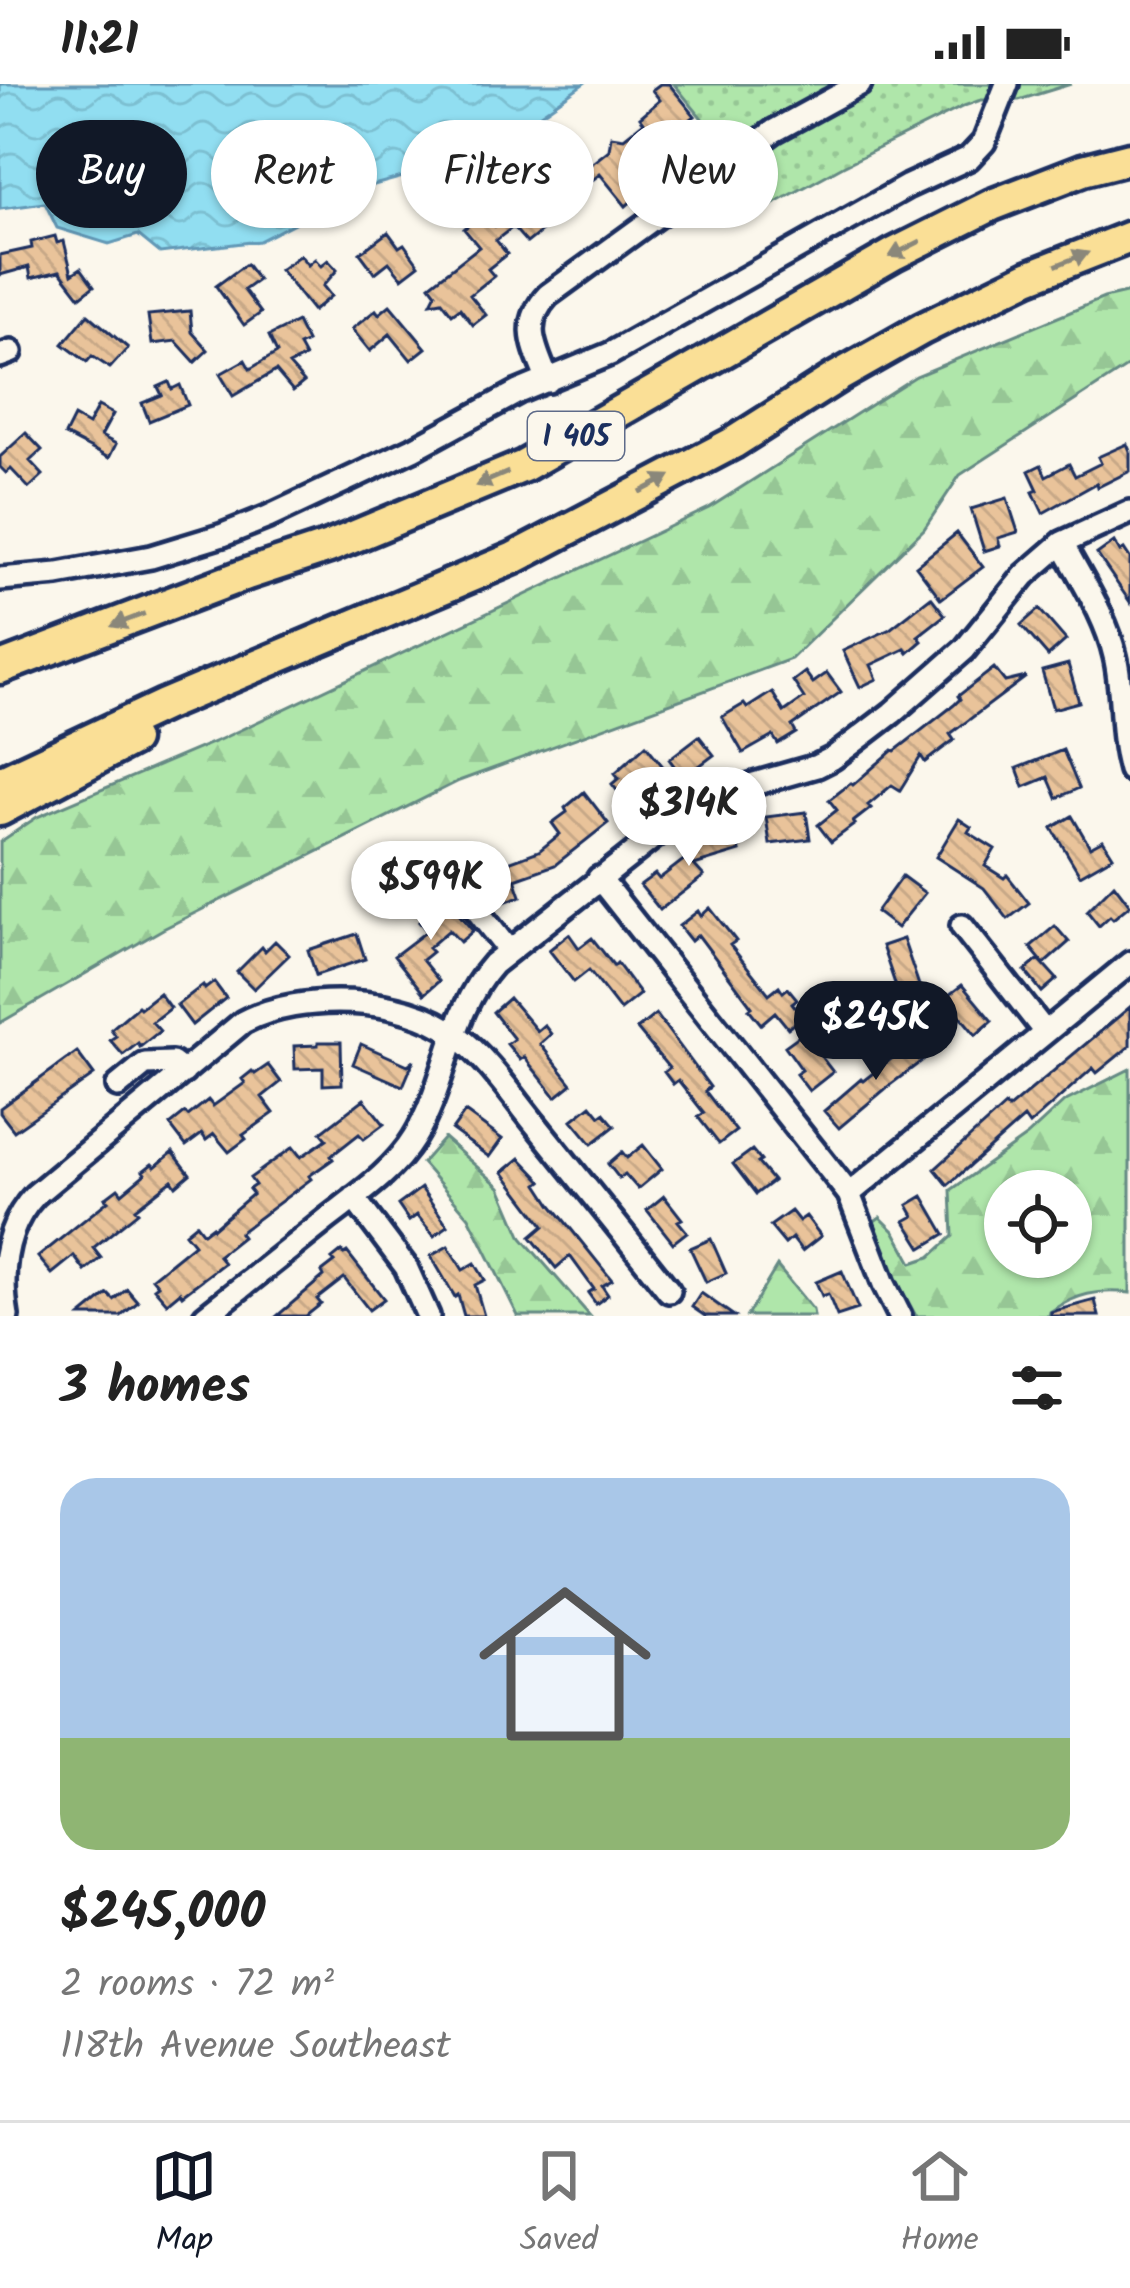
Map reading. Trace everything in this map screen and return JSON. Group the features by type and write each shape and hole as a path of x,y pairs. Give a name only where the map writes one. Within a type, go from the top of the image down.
{"highway":[{"name":"I 405","path":"0,668 329,547 524,466 894,254 992,205 1083,170 1130,158"},
{"name":"I 405","path":"0,782 164,705 514,558 733,443 922,329 1028,277 1130,237"},
{"path":"0,810 170,720 465,597 514,558"}],"street":[{"path":"548,381 531,340 541,302 774,131 860,84"},
{"path":"0,579 151,557 223,535 347,481 518,392 639,340 890,196 969,158 984,142 1007,84"},
{"path":"205,1316 395,1164 432,1104 466,1004 482,976 509,951 703,801 833,758 965,649 1025,575 1062,543 1130,512"},
{"path":"1062,543 1114,651 1130,770"},
{"path":"440,867 509,951"},
{"path":"598,878 849,1194 901,1316"},
{"path":"962,926 1045,1032"},
{"path":"849,1194 1130,963"},
{"path":"7,1316 3,1268 23,1208 243,1022 283,1008 336,1002 413,1014 454,1033 493,1072 669,1291"},
{"path":"118,1086 145,1064 172,1063 184,1072"},
{"path":"354,1198 406,1267 428,1316"}],"green space":[{"path":"674,84 1071,84 1019,100 981,100 964,106 778,202 778,120 703,120"},
{"path":"1130,292 1130,365 960,475 924,529 791,659 459,781 163,929 0,1023 0,842 37,817 219,740 709,508 916,376 1104,298"},
{"path":"1130,1069 1130,1293 1088,1294 1059,1306 1049,1316 916,1316 869,1225 880,1217 895,1232 912,1263 930,1257 953,1236 951,1190 1027,1136 1064,1102"},
{"path":"444,1138 500,1187 522,1238 590,1316 518,1316 469,1217 422,1163"},
{"path":"777,1266 813,1310 814,1316 747,1316"}],"water":[{"path":"0,84 583,84 532,120 401,120 401,178 377,184 377,120 211,120 211,228 285,228 259,241 160,253 138,235 109,244 57,228 187,228 187,120 36,120 36,204 0,209"}],"building":[{"path":"669,84 695,116 642,120 640,117 660,100 652,90"},
{"path":"611,136 618,137 618,196 600,174 594,179 594,162 609,150"},
{"path":"512,228 496,240 507,254 488,269 494,276 470,295 486,315 473,325 460,308 452,314 442,301 431,303 436,293 430,285 479,247 464,229"},
{"path":"514,228 546,228 527,243"},
{"path":"388,232 419,265 402,278 389,262 375,273 360,253"},
{"path":"55,236 57,243 64,241 72,274 81,268 94,286 80,297 60,271 31,278 29,267 0,275 0,255 32,248 31,242"},
{"path":"300,255 308,265 315,259 321,266 328,260 337,270 323,286 331,296 313,311 280,270"},
{"path":"246,264 258,280 244,290 261,313 244,325 216,286"},
{"path":"390,305 426,348 411,360 390,334 370,351 352,329"},
{"path":"190,311 192,332 208,350 195,362 176,341 152,344 148,315"},
{"path":"88,314 128,348 110,368 92,356 87,362 63,344"},
{"path":"297,322 307,342 299,346 305,357 289,365 304,382 293,391 276,371 233,396 220,374 245,360 250,369 277,353 269,336"},
{"path":"169,382 172,389 180,385 188,405 149,421 142,403 162,395 158,387"},
{"path":"98,406 113,414 101,436 116,444 109,458 65,435 74,417 88,425"},
{"path":"26,433 42,450 30,461 43,475 29,488 11,469 6,473 0,467 0,457"},
{"path":"1127,444 1130,471 1043,513 1029,471 1041,465 1046,476 1069,464 1075,476 1101,463 1098,457"},
{"path":"1007,498 1018,532 998,538 1000,546 984,551 971,509"},
{"path":"957,533 983,567 941,599 916,566"},
{"path":"1114,542 1130,558 1130,602 1097,554"},
{"path":"931,597 945,615 918,636 922,641 908,653 905,649 871,665 877,679 860,687 843,651 890,629"},
{"path":"1039,609 1066,640 1048,656 1021,625"},
{"path":"1068,664 1079,702 1053,709 1042,671"},
{"path":"994,668 1005,682 1026,677 950,734 954,740 925,762 921,756 900,790 892,785 831,842 818,825 837,810 829,800 954,705 958,696"},
{"path":"805,672 813,683 827,673 841,692 792,726 796,733 778,744 773,736 743,753 722,717 772,692 784,712 804,698 793,681"},
{"path":"699,736 714,755 683,778 669,759"},
{"path":"646,745 665,769 639,789 647,799 632,810 612,784 619,778 615,773"},
{"path":"1063,750 1079,788 1057,798 1048,777 1024,787 1017,768"},
{"path":"584,792 608,823 555,865 515,879 521,896 498,904 491,883 483,886 478,873 539,851 560,834 552,823"},
{"path":"806,812 810,839 770,844 766,817"},
{"path":"1072,816 1090,847 1103,840 1113,856 1080,875 1052,828"},
{"path":"959,819 971,827 968,832 995,849 985,866 1004,878 1007,875 1029,903 1008,919 984,888 936,857"},
{"path":"734,830 740,851 694,865 704,876 660,910 640,885 655,874 659,879 698,849 696,841"},
{"path":"415,844 428,857 386,906 360,881 376,864 386,874"},
{"path":"902,876 925,893 897,928 876,912"},
{"path":"1114,884 1130,905 1099,926 1087,911"},
{"path":"446,899 473,931 460,942 449,930 428,948 432,952 422,960 439,981 424,994 394,956 427,931 419,922"},
{"path":"710,908 736,941 730,945 769,994 779,986 783,992 788,988 803,1017 788,1028 775,1012 761,1024 698,935 691,941 679,926"},
{"path":"1055,926 1069,942 1044,964 1030,947"},
{"path":"357,934 365,959 316,975 308,950"},
{"path":"569,934 579,948 592,938 640,994 620,1010 589,970 574,982 549,950"},
{"path":"903,939 923,997 902,1004 882,946"},
{"path":"275,941 289,955 254,989 237,972"},
{"path":"1039,959 1057,979 1042,992 1025,971"},
{"path":"214,982 226,998 192,1025 177,1005"},
{"path":"962,985 992,1021 976,1035 945,998"},
{"path":"159,993 170,1008 152,1022 160,1031 123,1055 110,1040 116,1036 111,1029"},
{"path":"509,998 537,1031 544,1025 551,1034 540,1044 572,1084 556,1097 524,1057 520,1060 507,1044 514,1039 493,1012"},
{"path":"1130,1007 1130,1046 1097,1073 1093,1068 1029,1125 1024,1118 948,1185 935,1169 1005,1106 1008,1109"},
{"path":"656,1014 736,1131 719,1144 698,1117 704,1113 678,1080 673,1084 664,1072 669,1068 637,1029"},
{"path":"803,1033 833,1072 809,1091 796,1074 802,1070 785,1046"},
{"path":"918,1038 931,1054 839,1128 824,1111"},
{"path":"341,1042 342,1084 323,1085 323,1068 295,1069 294,1046"},
{"path":"361,1044 408,1065 414,1060 403,1086 353,1064"},
{"path":"77,1052 94,1075 14,1131 0,1108"},
{"path":"268,1065 281,1082 262,1097 274,1113 243,1135 246,1139 229,1152 214,1134 206,1140 202,1134 186,1146 170,1125 208,1100 213,1106 245,1083 242,1079 252,1071 255,1074"},
{"path":"364,1099 384,1124 364,1139 359,1134 331,1156 311,1179 239,1233 242,1237 218,1256 224,1263 167,1303 152,1278 194,1244 185,1233 196,1224 203,1233 213,1228 253,1194 249,1189 255,1185 250,1178 293,1147 301,1157 327,1139 321,1132"},
{"path":"591,1105 615,1126 592,1144 572,1120"},
{"path":"465,1112 502,1139 489,1157 452,1130"},
{"path":"643,1145 662,1169 638,1189 625,1174 619,1178 608,1164 622,1152 627,1158"},
{"path":"752,1150 773,1181 756,1194 733,1164"},
{"path":"173,1152 190,1174 176,1186 172,1180 135,1209 138,1212 93,1248 101,1258 85,1271 74,1256 52,1274 38,1257 108,1201 105,1198 118,1188 122,1193 143,1171"},
{"path":"520,1158 542,1181 538,1184 551,1204 612,1280 602,1286 608,1295 596,1304 588,1293 594,1289 570,1256 556,1268 531,1237 544,1226 503,1172"},
{"path":"421,1188 448,1226 434,1236 417,1215 409,1221 398,1205"},
{"path":"664,1196 687,1232 673,1243 647,1210"},
{"path":"923,1196 945,1234 922,1248 905,1221 914,1216 908,1205"},
{"path":"791,1211 799,1221 806,1216 821,1236 802,1251 792,1238 785,1244 770,1226"},
{"path":"711,1239 726,1273 706,1282 690,1248"},
{"path":"448,1246 463,1270 475,1263 485,1280 475,1285 484,1316 464,1316 458,1295 455,1297 431,1256"},
{"path":"342,1251 384,1299 369,1310 344,1278 317,1299 321,1304 306,1316 277,1316 324,1276 322,1272"},
{"path":"842,1271 858,1309 837,1316 828,1294 822,1296 816,1282"},
{"path":"127,1289 138,1302 121,1316 81,1316 108,1294 114,1300"},
{"path":"701,1293 734,1316 705,1316 692,1307"},
{"path":"1095,1300 1099,1316 1051,1316 1051,1312"}]}
